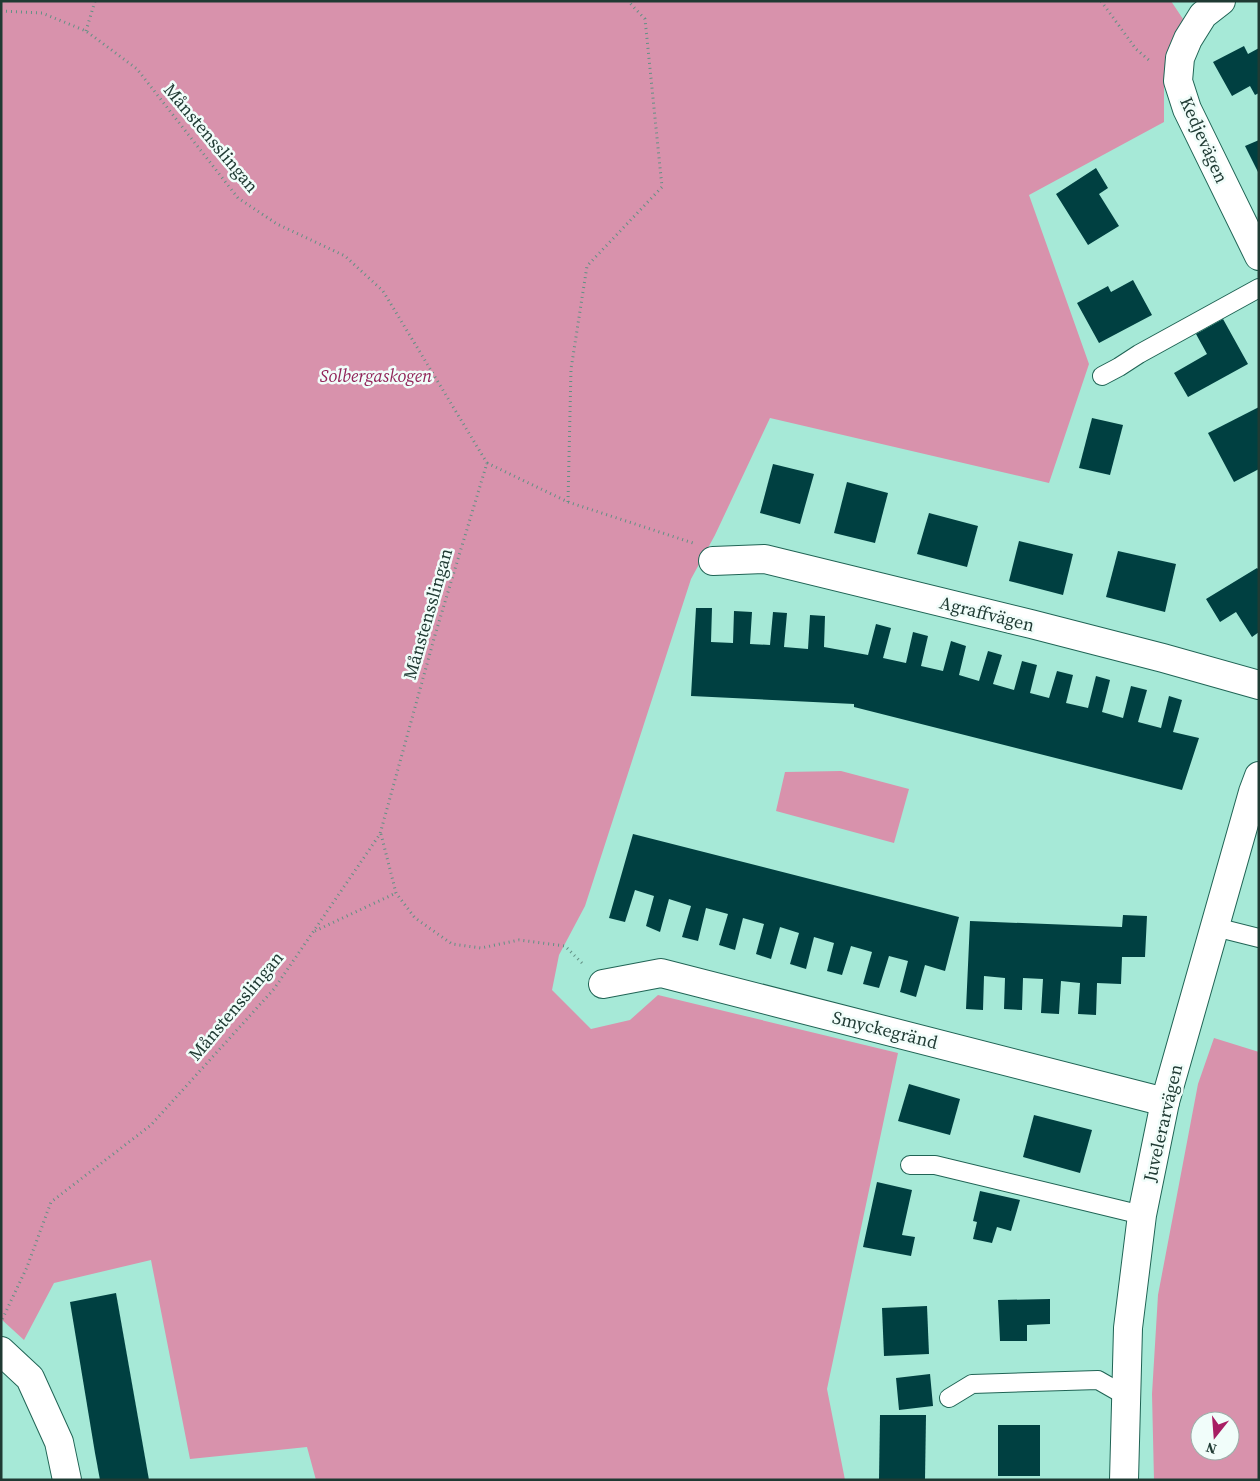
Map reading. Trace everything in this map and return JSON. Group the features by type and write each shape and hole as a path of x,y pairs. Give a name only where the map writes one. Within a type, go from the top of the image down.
{"street":[{"name":"Kedjevägen","path":"1221,1 1203,15 1188,39 1180,58 1178,81 1187,109 1259,256"},
{"name":"Agraffvägen","path":"713,561 765,560 1032,624 1259,684"},
{"name":"Juvelerarvägen","path":"1124,1480 1128,1328 1142,1215 1165,1102 1259,776"},
{"name":"Smyckegränd","path":"603,984 661,973 1165,1102"},
{"path":"1,1351 30,1378 59,1442 66,1480"}],"lane":[{"path":"1102,376 1259,288"},
{"path":"1216,927 1259,938"},
{"path":"910,1165 935,1165 1142,1215"},
{"path":"949,1398 972,1384 1098,1380 1126,1396"}],"path":[{"path":"86,31 95,1"},
{"path":"568,502 571,369 587,266 662,188 645,19 628,1"},
{"path":"1101,1 1136,49 1153,64 1179,68"},
{"name":"Månstensslingan","path":"1,11 42,13 86,31 137,69 238,198 277,224 345,256 383,291 487,462 435,635 380,834 274,989 151,1125 52,1202 27,1267 1,1322"},
{"path":"487,462 568,502 690,541 713,561"},
{"path":"380,834 396,893 415,918 452,944 481,948 519,940 565,946 603,984"},
{"path":"313,932 396,893"}],"green space":[{"name":"Solbergaskogen","path":"1,1 1171,1 1183,19 1164,73 1164,122 1029,195 1089,364 1049,483 770,418 715,535 691,579 585,906 559,955 552,990 591,1029 630,1020 658,995 898,1053 827,1389 845,1480 316,1480 307,1447 190,1459 151,1260 54,1283 24,1340 1,1319"},
{"path":"841,771 909,789 894,843 776,811 785,772"},
{"path":"1214,1038 1259,1052 1259,1480 1154,1480 1152,1394 1158,1295 1198,1084"}],"building":[{"path":"1244,46 1248,54 1259,48 1259,93 1255,95 1250,86 1232,96 1213,62"},
{"path":"1259,140 1259,174 1245,146"},
{"path":"1096,168 1108,188 1099,194 1119,226 1088,245 1056,194"},
{"path":"1133,280 1152,315 1099,343 1077,303 1108,286 1111,292"},
{"path":"1223,319 1248,364 1188,397 1174,373 1207,354 1196,334"},
{"path":"1259,407 1259,469 1234,482 1208,433"},
{"path":"1092,418 1123,425 1110,475 1079,468"},
{"path":"773,464 814,474 800,524 760,513"},
{"path":"847,482 888,493 875,543 834,533"},
{"path":"929,513 978,526 967,567 917,554"},
{"path":"1019,541 1073,554 1063,595 1009,581"},
{"path":"1118,551 1176,564 1165,612 1106,597"},
{"path":"1257,568 1259,570 1259,632 1252,637 1236,612 1220,622 1206,599"},
{"path":"696,608 712,608 711,642 733,643 734,611 752,612 750,644 770,645 773,612 787,613 784,647 808,649 810,615 825,616 824,647 868,655 876,624 891,628 883,658 906,663 913,632 928,636 921,666 943,671 951,641 966,646 959,675 979,681 988,651 1002,655 993,684 1014,690 1022,661 1037,665 1030,693 1049,698 1057,671 1073,675 1066,703 1088,708 1096,676 1110,680 1102,712 1123,718 1131,686 1147,690 1138,722 1161,728 1169,696 1182,700 1173,732 1199,738 1182,790 854,707 854,704 691,696"},
{"path":"633,834 959,917 945,971 925,965 916,997 900,992 908,961 889,956 879,988 863,984 872,952 851,946 842,975 827,971 834,943 814,937 806,969 790,964 799,933 780,927 771,959 756,954 764,924 743,918 735,950 719,945 728,914 706,908 698,941 682,937 691,906 669,899 660,932 646,926 654,896 635,890 625,922 609,918"},
{"path":"1123,915 1147,916 1145,957 1122,957 1121,984 1097,983 1096,1015 1078,1014 1080,983 1061,981 1059,1014 1041,1013 1043,979 1023,978 1022,1010 1004,1009 1005,978 984,976 983,1010 966,1009 970,921 1122,927"},
{"path":"909,1084 960,1099 950,1135 898,1121"},
{"path":"1034,1115 1092,1130 1080,1173 1023,1157"},
{"path":"877,1182 912,1190 902,1235 915,1237 911,1256 863,1247"},
{"path":"980,1191 1020,1200 1011,1231 997,1227 992,1243 973,1239 977,1222 973,1221"},
{"path":"116,1293 149,1480 100,1480 95,1453 70,1302"},
{"path":"1050,1299 1050,1324 1027,1325 1027,1341 1000,1341 998,1300"},
{"path":"927,1306 929,1354 884,1356 882,1308"},
{"path":"930,1374 933,1406 899,1410 896,1378"},
{"path":"880,1415 926,1415 925,1480 879,1480"},
{"path":"998,1425 1040,1425 1040,1476 998,1476"}]}
